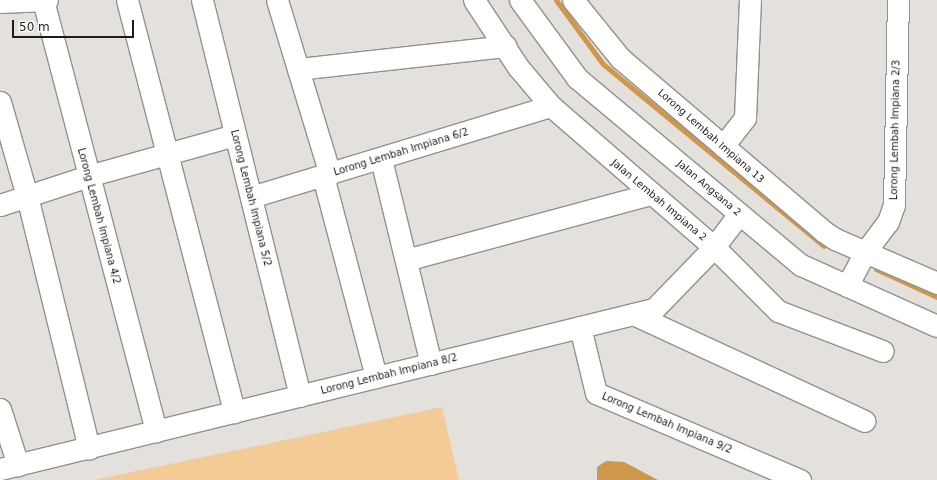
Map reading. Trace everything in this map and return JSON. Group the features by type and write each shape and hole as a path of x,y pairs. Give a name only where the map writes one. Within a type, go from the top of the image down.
{"street":[{"name":"Lorong Lembah Impiana 4/2","path":"43,0 156,431"},
{"path":"0,2 48,0"},
{"path":"127,0 234,412"},
{"name":"Lorong Lembah Impiana 5/2","path":"202,0 300,396"},
{"path":"277,0 298,69 326,175 376,377"},
{"name":"Jalan Lembah Impiana 2","path":"474,0 506,46 518,67 551,106 651,194 714,246 778,311 883,352"},
{"name":"Jalan Angsana 2","path":"520,0 576,78 801,265 937,326"},
{"name":"Lorong Lembah Impiana 13","path":"574,0 620,58 823,231 865,252 937,282"},
{"path":"723,146 745,118 750,0"},
{"name":"Lorong Lembah Impiana 2/3","path":"847,286 865,252 888,222 894,205 898,0"},
{"path":"298,69 506,46"},
{"path":"0,102 27,196 89,449"},
{"name":"Lorong Lembah Impiana 6/2","path":"251,197 381,159 551,106"},
{"path":"0,205 88,176 236,135"},
{"path":"381,159 431,364"},
{"path":"406,260 651,194"},
{"name":"Lorong Lembah Impiana 8/2","path":"9,467 89,449 156,431 654,309 714,246 739,214"},
{"path":"633,314 866,422"},
{"name":"Lorong Lembah Impiana 9/2","path":"580,327 596,393 800,480"},
{"path":"0,409 9,467"}],"shaded area":[{"path":"442,407 459,480 94,480"},
{"path":"606,461 624,462 658,480 597,480 597,467"}],"waterway":[{"path":"556,0 603,64 824,246"},
{"path":"876,269 937,297"}]}
